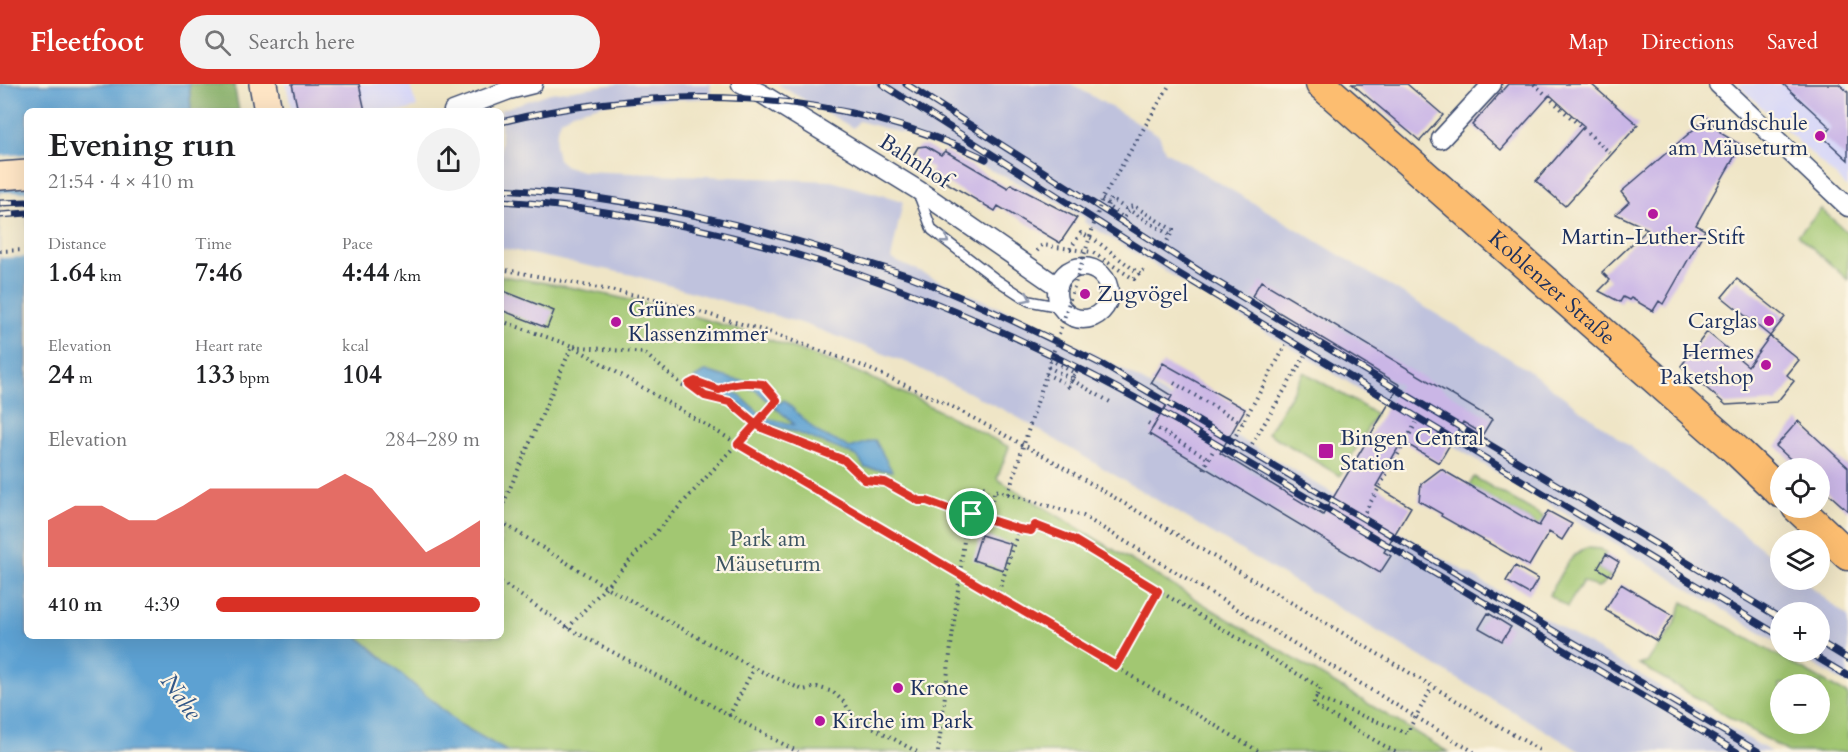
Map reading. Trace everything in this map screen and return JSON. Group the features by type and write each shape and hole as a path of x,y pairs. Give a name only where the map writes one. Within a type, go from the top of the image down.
{"main road":[{"path":"263,84 267,108"},
{"name":"Koblenzer Straße","path":"1321,84 1770,482"},
{"path":"0,176 24,174"},
{"path":"1809,518 1848,555"}],"street":[{"path":"461,108 509,90 533,84"},
{"name":"Bahnhof","path":"741,84 762,94 918,190 1057,286"},
{"path":"1441,140 1492,84"},
{"path":"1718,84 1848,207"},
{"path":"1074,268 1093,268 1106,280 1109,298 1106,306 1092,318 1075,318 1061,307 1057,297 1057,286 1067,272 1074,268"}],"lane":[{"path":"918,190 932,230 997,280 1029,301 1061,307"}],"path":[{"path":"1008,494 1102,199 1170,84"},
{"path":"1534,84 1611,153"},
{"path":"1102,199 1108,204 1107,206 1124,218 1129,210 1170,235"},
{"path":"1108,204 1111,199 1125,208 1134,206 1173,230 1166,243"},
{"path":"1070,249 1082,234 1095,240 1141,275"},
{"path":"1028,264 1042,245 1092,252 1134,279 1146,268"},
{"path":"0,250 24,250"},
{"path":"504,270 655,299 766,331 863,366 947,404 1046,457 1543,752"},
{"path":"504,322 572,346 1260,752"},
{"path":"1236,435 1286,345"},
{"path":"568,628 777,400 763,384 748,382 730,384 719,390 695,381 684,386 644,353 572,346"},
{"path":"504,502 572,346"},
{"path":"1252,444 1305,356"},
{"path":"1050,360 1075,374 1067,388"},
{"path":"1048,367 1112,403"},
{"path":"1046,374 1069,386 1077,370"},
{"path":"1174,383 1242,423"},
{"path":"689,384 705,396 730,402 762,428 844,460 865,480 885,482 919,501 927,501 1019,529 1031,531 1035,525 1074,540 1321,688 1314,705 1395,752"},
{"path":"1148,423 1209,459"},
{"path":"1365,512 1416,423"},
{"path":"1203,469 1214,449"},
{"path":"938,752 969,515 979,486 987,488 980,509 988,512 995,490 1083,516 1474,752"},
{"path":"504,524 606,587 754,668 803,690 817,687 833,692 844,702 853,716 917,752"},
{"path":"997,597 1019,529"},
{"path":"504,584 568,628 798,752"},
{"path":"1116,666 1158,591"},
{"path":"729,716 754,668"},
{"path":"1316,698 1407,733 1432,687"}],"shaded area":[{"path":"286,84 409,84 417,107 414,108 291,108"},
{"path":"617,84 710,84 711,98 612,102 573,112 561,120 557,131 555,146 558,159 566,166 582,171 831,181 903,201 891,259 1045,328 1129,373 1771,752 1581,752 1012,414 911,364 804,324 633,275 504,249 504,109 550,93"},
{"path":"777,84 1071,84 1159,135 1165,151 1528,370 1713,509 1770,555 1770,590 1815,590 1829,602 1770,602 1770,638 1084,222 1085,218 1052,199 926,140 859,121 853,128"},
{"name":"Grundschule am Mäuseturm","path":"1737,84 1848,84 1848,188"},
{"path":"1830,602 1848,617 1848,685 1810,662 1830,662"}],"green space":[{"path":"189,84 234,84 238,108 191,108"},
{"path":"1821,209 1848,233 1848,280 1798,235"},
{"name":"Park am Mäuseturm","path":"504,276 637,302 726,326 814,355 896,389 934,408 1009,447 997,479 1448,752 508,752 459,724 360,639 504,639"},
{"path":"1304,372 1376,414 1340,476 1268,433"},
{"path":"1474,477 1544,517 1539,526 1469,486"},
{"path":"1586,548 1600,549 1606,554 1598,568 1611,576 1598,588 1583,581 1567,607 1549,595 1569,562"},
{"path":"1683,602 1770,651 1770,662 1789,662 1811,674 1770,674 1770,734 1830,734 1830,685 1848,695 1848,752 1788,752 1639,664 1647,663 1675,622"}],"water":[{"name":"Nahe","path":"0,84 189,84 191,108 24,108 24,639 360,639 459,724 508,752 0,752"},
{"path":"706,371 759,384 780,403 784,400 817,432 850,448 875,440 892,471 865,468 857,456 790,430 762,422 730,397 705,390 694,378","holes":["733,384 756,390 795,425 765,418 739,395 732,392"]}],"pier":[{"path":"24,154 24,187 0,188 0,156"},
{"path":"0,192 24,192 24,257 0,258"}],"building":[{"path":"292,84 359,84 364,108 297,108"},
{"path":"1352,84 1407,84 1443,115 1420,141"},
{"path":"1508,84 1591,84 1638,125 1565,206 1536,181 1584,126 1550,95 1501,150 1472,125"},
{"path":"1783,84 1839,84 1848,92 1848,160 1823,137 1831,128"},
{"name":"Martin-Luther-Stift","path":"1707,118 1722,134 1741,145 1696,225 1705,230 1663,304 1659,301 1653,311 1631,298 1629,300 1623,297 1620,302 1599,291 1610,280 1602,272 1648,229 1616,214 1629,202 1621,192"},
{"path":"926,146 941,155 945,151 1008,188 1011,184 1077,218 1060,243 998,206 995,211 930,173 933,169 912,157 918,147"},
{"path":"1737,279 1785,317 1770,336 1722,297"},
{"path":"1261,281 1492,419 1483,434 1463,422 1439,463 1402,441 1376,486 1411,507 1384,552 1391,556 1380,573 1149,434 1172,396 1151,383 1163,363 1245,409 1220,453 1323,515 1400,385 1252,296"},
{"path":"504,291 554,311 547,328 504,311"},
{"path":"1707,332 1748,366 1770,336 1799,360 1787,375 1794,381 1777,402 1726,405 1681,366"},
{"path":"1798,421 1848,467 1848,511 1830,495 1830,458 1789,458 1776,446"},
{"path":"1441,469 1539,526 1548,511 1572,524 1562,540 1549,532 1529,566 1419,501 1421,484"},
{"path":"981,535 1011,544 1003,570 973,560"},
{"path":"1606,554 1619,562 1611,576 1598,568"},
{"path":"1515,566 1538,579 1529,594 1506,581"},
{"path":"1621,584 1673,615 1657,641 1605,610"},
{"path":"1488,613 1511,627 1502,641 1479,628"}],"railway":[{"path":"882,84 1178,273 1770,630"},
{"path":"906,84 1212,279 1770,612"},
{"path":"504,121 623,101 685,98 747,99 809,105 869,117 929,135 986,159"},
{"path":"504,189 630,203 757,230 900,273 983,307 1103,365 1759,752"},
{"path":"504,201 591,210 679,225 766,246 851,272 935,303 1017,339 1098,378 1177,421 1737,752"},
{"path":"0,203 24,202"},
{"path":"0,215 24,213"},
{"path":"1830,648 1848,659"},
{"path":"1824,662 1848,676"}],"place":[{"name":"Grundschule am Mäuseturm","path":"1820,136"},
{"name":"Martin-Luther-Stift","path":"1653,214"},
{"name":"Zugvögel","path":"1085,294"},
{"name":"Carglas","path":"1769,321"},
{"name":"Grünes Klassenzimmer","path":"616,322"},
{"name":"Hermes Paketshop","path":"1766,365"},
{"name":"Bingen Central Station","path":"1326,451"},
{"name":"Krone","path":"898,688"},
{"name":"Kirche im Park","path":"820,721"}],"route":[{"path":"972,514 967,516 927,501 919,501 885,482 865,480 844,460 762,428 756,424 777,400 763,384 748,382 730,384 719,390 695,381 689,384 705,396 730,402 756,424 738,444 1116,666 1158,591 1074,540 1035,525 1031,531 1019,529 972,514"}]}
